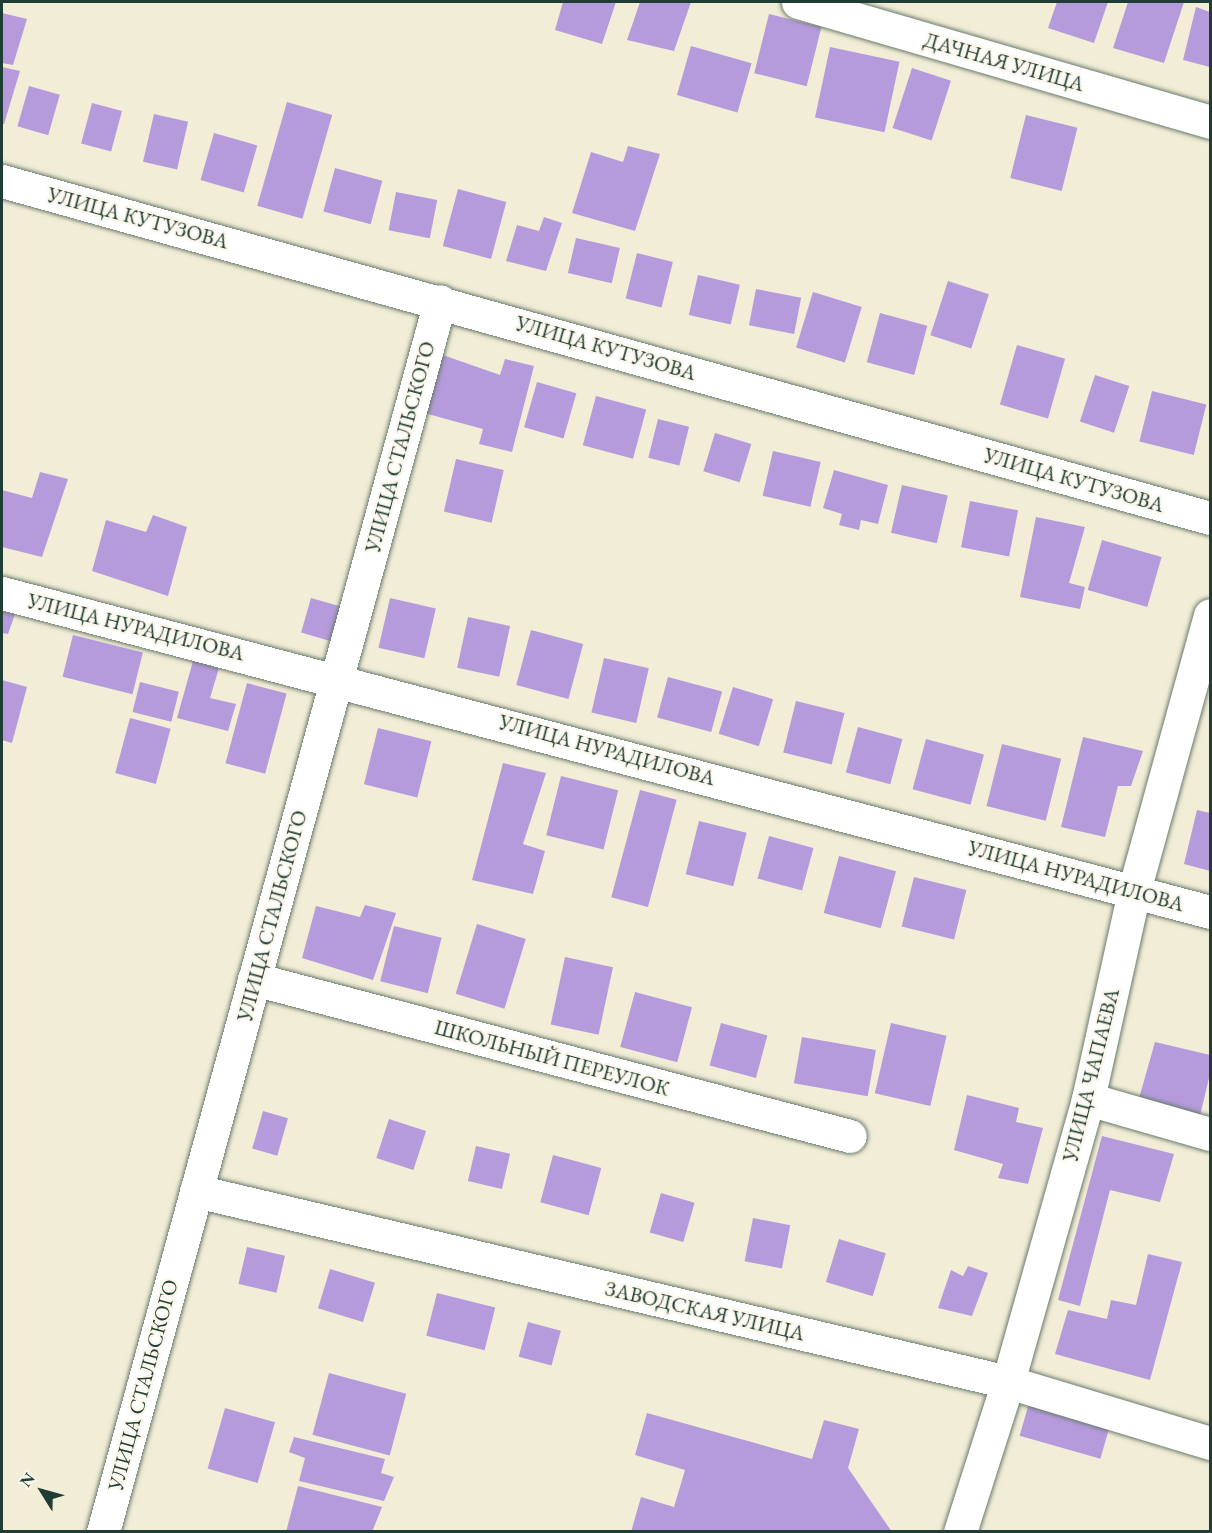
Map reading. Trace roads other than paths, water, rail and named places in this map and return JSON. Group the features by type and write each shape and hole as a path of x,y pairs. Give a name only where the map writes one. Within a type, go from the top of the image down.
{"street":[{"name":"ДАЧНАЯ УЛИЦА","path":"798,2 1210,122"},
{"name":"УЛИЦА КУТУЗОВА","path":"2,181 440,301 1210,518"},
{"name":"УЛИЦА СТАЛЬСКОГО","path":"103,1532 440,301"},
{"name":"УЛИЦА НУРАДИЛОВА","path":"2,592 337,678 1210,912"},
{"name":"УЛИЦА ЧАПАЕВА","path":"960,1532 1008,1382 1088,1099 1134,891 1210,615"},
{"name":"ШКОЛЬНЫЙ ПЕРЕУЛОК","path":"254,979 850,1136"},
{"path":"1088,1099 1210,1134"},
{"name":"ЗАВОДСКАЯ УЛИЦА","path":"196,1191 1008,1382 1210,1443"}]}
